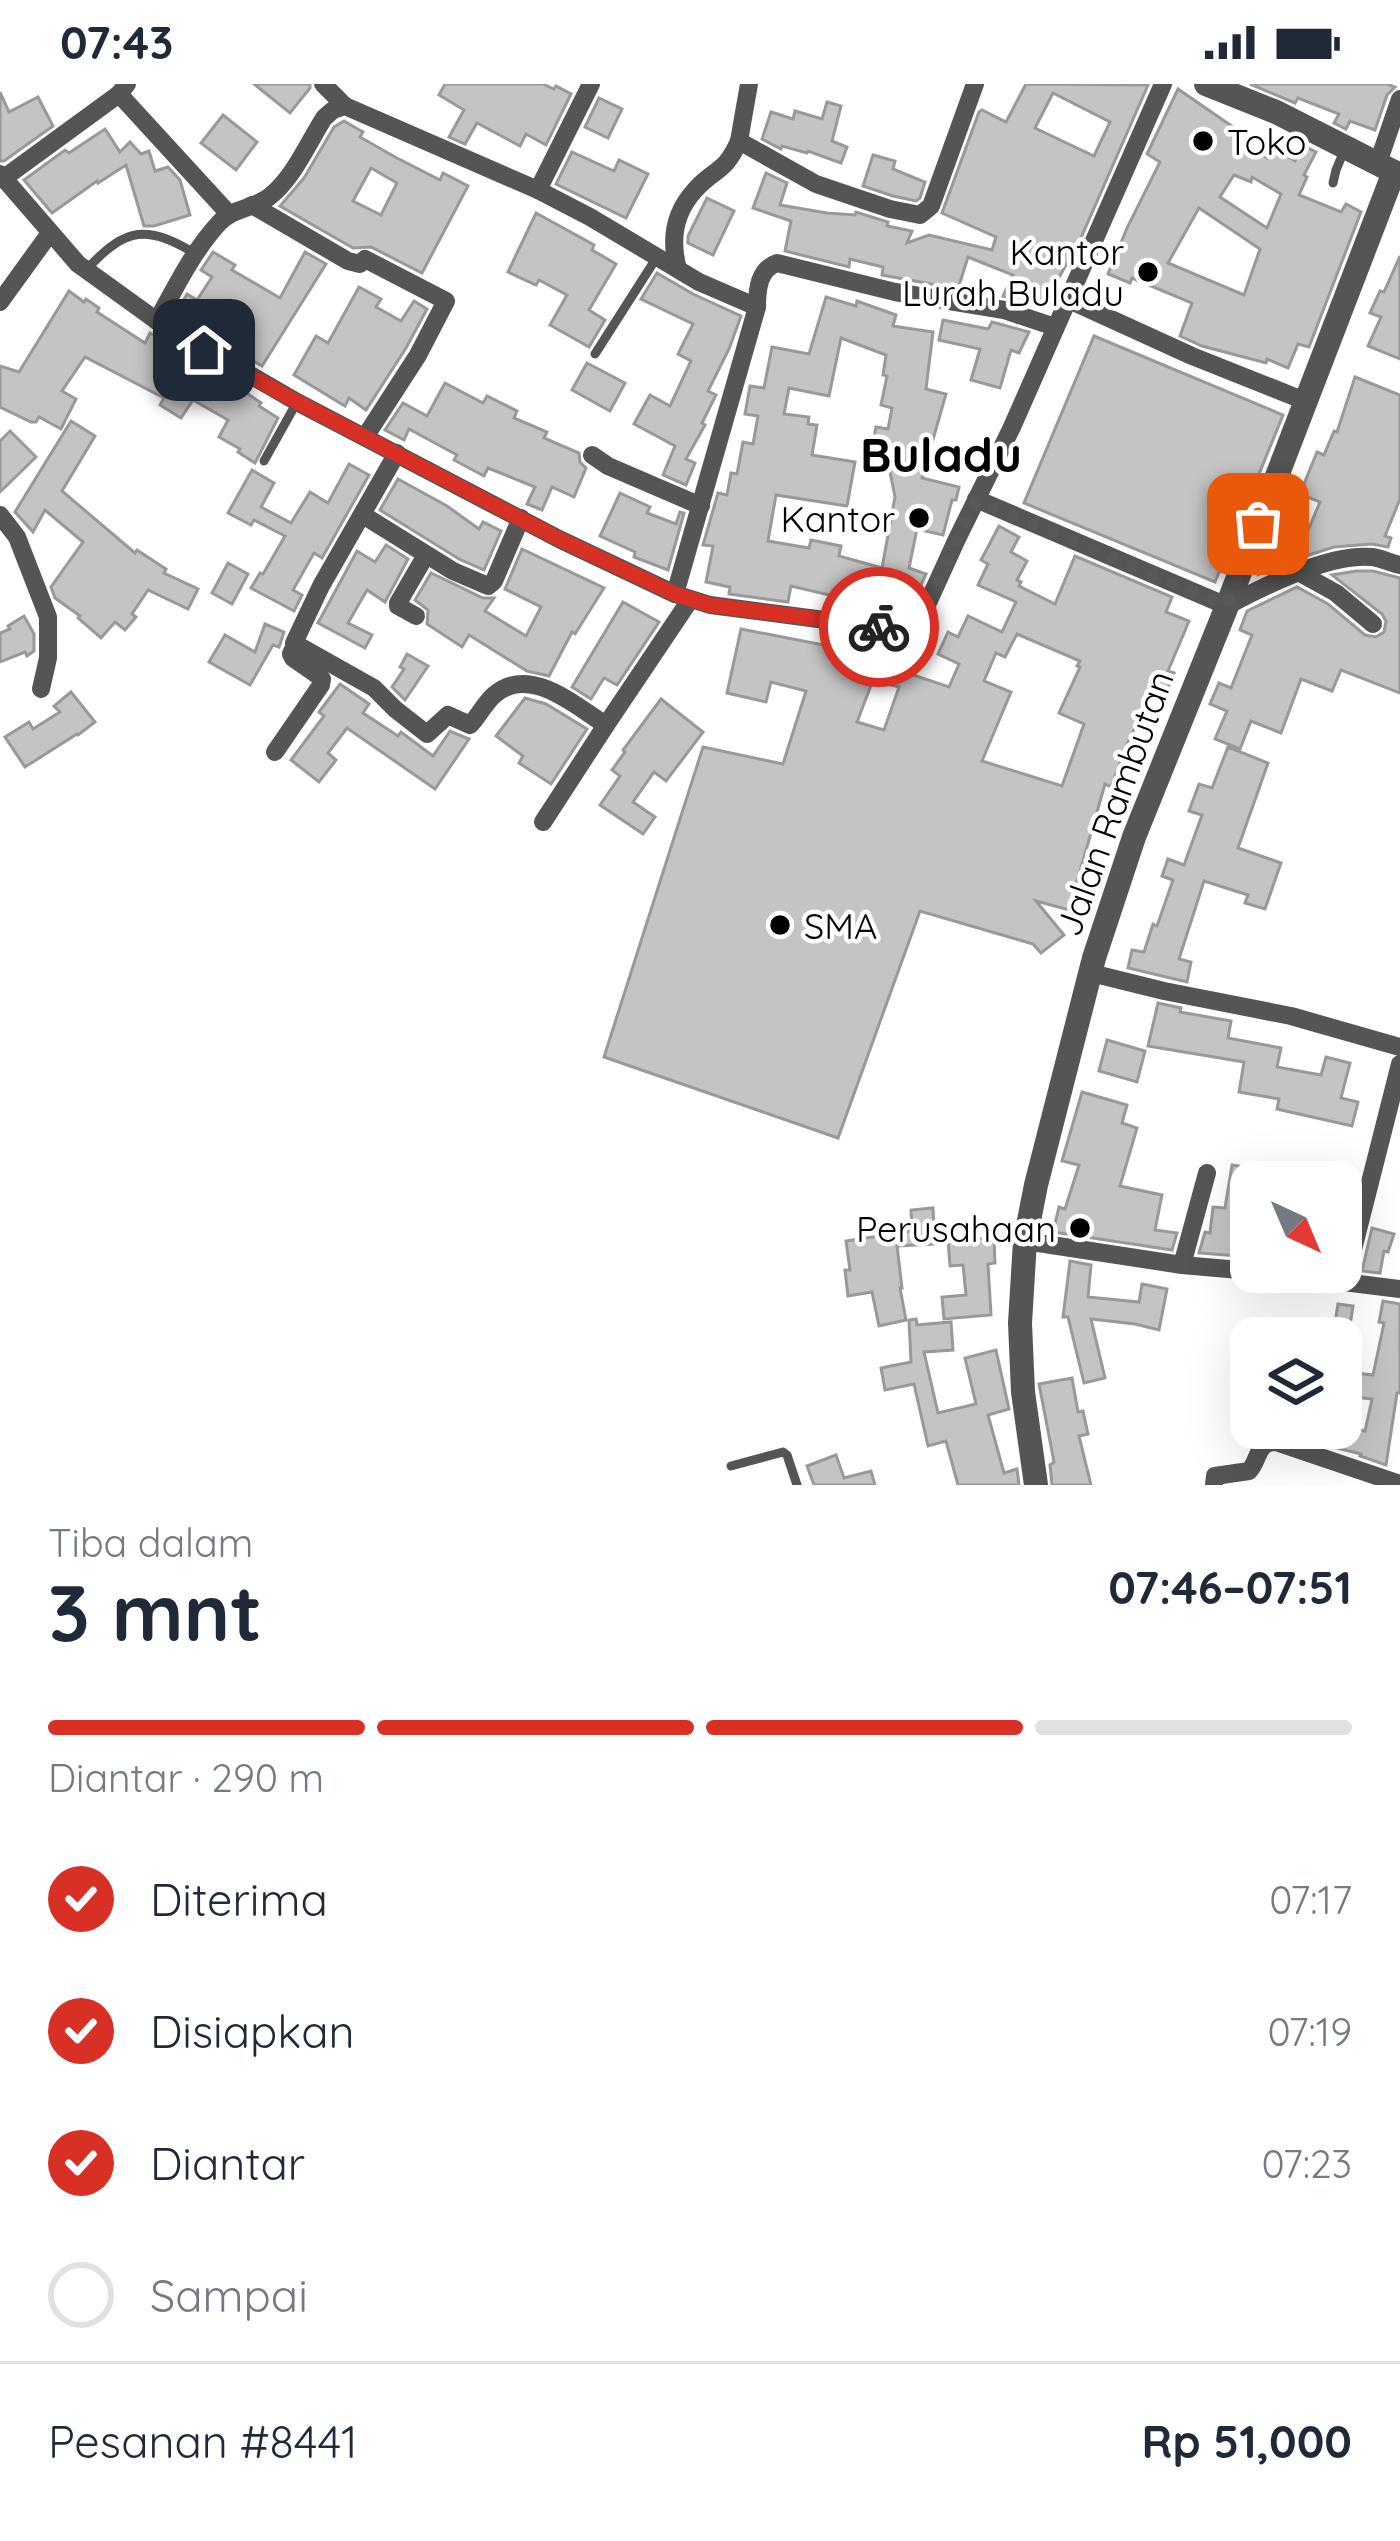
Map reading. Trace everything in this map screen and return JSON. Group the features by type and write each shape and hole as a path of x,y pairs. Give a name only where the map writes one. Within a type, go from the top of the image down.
{"street":[{"path":"323,84 345,106 538,190 699,282 757,307"},
{"path":"538,190 591,84"},
{"path":"678,269 671,246 677,220 696,188 730,160 739,141 749,84"},
{"path":"739,141 817,184 890,209 922,214 931,206 975,84"},
{"path":"230,214 123,89 2,176 86,270 157,321 297,402 521,518 682,597 710,605 902,630 926,608 1012,428 1163,84"},
{"path":"1219,86 1391,170 1400,99"},
{"path":"157,321 217,225 277,190 324,118 345,106"},
{"name":"Jalan Rambutan","path":"1036,1485 1023,1392 1020,1297 1025,1241 1091,973 1089,938 1227,606 1391,170"},
{"path":"252,205 348,261 360,264 365,259 446,302 365,437"},
{"path":"0,302 50,233"},
{"path":"543,822 622,704 682,597 701,506 757,307 757,287 768,267 777,263 895,292 1004,310 1055,327"},
{"path":"1067,299 1305,401"},
{"path":"275,752 321,686 319,676 292,658 295,637 397,453"},
{"path":"592,455 701,506"},
{"path":"976,500 1227,606 1348,559 1372,557 1400,565"},
{"path":"0,515 17,537 48,616 48,658 40,689"},
{"path":"363,515 478,584 491,585 521,518"},
{"path":"416,616 398,603 426,555"},
{"path":"1300,574 1336,593 1373,624"},
{"path":"295,645 363,680 427,734 448,715 470,725 498,691 529,684 547,689 606,725"},
{"path":"1091,973 1291,1016 1400,1047"},
{"path":"1362,1214 1400,1064"},
{"path":"1182,1265 1207,1173"},
{"path":"1025,1241 1230,1269"},
{"path":"1362,1283 1400,1288"},
{"path":"1214,1485 1215,1476 1249,1472 1267,1442 1398,1479"}],"lane":[{"path":"1333,183 1346,146"},
{"path":"86,270 119,240 144,233 166,236 196,254"},
{"path":"595,354 657,257"},
{"path":"264,461 297,402"},
{"path":"731,1466 783,1452 797,1485"}],"building":[{"path":"254,84 310,84 310,88 290,113"},
{"path":"445,84 543,84 571,94 546,145 526,134 520,146 477,123 465,144 449,137 464,110 439,95"},
{"path":"1026,84 1148,85 1080,240 1042,308 1003,296 1013,275 968,257 958,289 882,275 883,267 850,259 849,267 785,251 791,221 753,208 766,173 787,183 780,205 827,213 856,212 912,231 907,243 929,235 992,250 996,237 942,213 979,112 1006,122","holes":["1053,93 1110,122 1094,156 1035,128"]},
{"path":"1250,84 1395,87 1387,95 1375,130 1350,121 1346,129 1334,123 1339,114 1298,98 1295,103"},
{"path":"1178,89 1233,127 1229,133 1267,158 1273,148 1295,161 1303,146 1316,152 1299,195 1341,212 1346,204 1361,212 1309,347 1298,344 1288,368 1180,336 1192,303 1132,278 1130,283 1108,274 1160,162 1147,154","holes":["1234,175 1251,182 1252,177 1281,194 1267,228 1220,197","1199,208 1260,249 1244,295 1168,263"]},
{"path":"0,92 9,112 38,97 53,126 4,161 0,161"},
{"path":"599,98 622,109 608,138 585,127"},
{"path":"827,102 841,106 832,141 847,147 841,163 808,151 781,149 762,139 771,112 793,119 795,111 822,119"},
{"path":"223,115 257,142 236,170 201,143"},
{"path":"344,121 363,132 360,137 395,157 440,180 443,173 468,186 422,273 371,247 353,248 280,206 304,178 334,127","holes":["371,168 397,183 381,215 353,201"]},
{"path":"105,129 120,152 130,142 141,154 149,151 155,171 168,167 180,180 190,215 144,226 126,165 52,213 24,180"},
{"path":"572,152 614,171 619,160 648,174 626,218 556,184"},
{"path":"873,155 895,161 893,169 925,182 920,198 916,201 863,186"},
{"path":"707,198 734,211 713,255 688,243"},
{"path":"536,213 594,245 592,250 616,264 589,310 605,320 589,347 550,325 567,295 539,280 536,285 508,272"},
{"path":"213,252 235,265 232,270 280,298 305,252 326,264 262,366 175,316 187,294 197,300 212,277 201,270"},
{"path":"1400,256 1400,359 1368,346 1381,317 1370,313"},
{"path":"657,273 741,316 708,391 716,395 686,459 695,463 686,485 663,475 675,446 634,424 650,395 670,406 691,361 678,354 693,324 641,299"},
{"path":"359,287 381,299 376,307 401,321 414,301 427,309 366,410 349,398 345,406 294,375 316,336 328,343"},
{"path":"69,291 145,343 150,333 182,351 177,361 205,381 237,399 244,391 278,418 255,463 219,437 228,420 193,400 181,418 160,405 164,398 85,357 62,391 76,399 61,429 39,417 31,422 0,407 0,366 19,372"},
{"path":"826,297 856,306 857,301 896,315 893,326 933,332 926,389 946,394 922,478 959,487 943,535 917,529 909,568 926,574 914,600 899,616 791,586 788,602 729,594 730,587 706,582 713,546 703,545 718,493 727,495 743,442 753,444 758,416 745,414 750,386 764,388 772,347 809,354","holes":["841,338 886,355 881,405 892,408 888,429 876,427 873,443 869,442 864,454 888,462 895,497 882,568 839,556 841,546 811,540 809,548 768,541 776,495 847,506 855,462 812,455 817,425 808,424 809,417 784,414 789,388 829,396"]},
{"path":"943,320 988,329 992,322 1029,332 1019,353 1011,350 1000,388 971,380 980,349 939,340"},
{"path":"1094,336 1283,415 1215,582 1024,503"},
{"path":"587,363 625,383 610,411 572,390"},
{"path":"1355,377 1400,395 1400,499 1385,536 1391,538 1388,547 1334,547 1259,574 1275,530 1304,540 1320,502 1300,494 1317,452 1324,455 1337,432"},
{"path":"445,383 483,403 487,396 517,411 514,418 579,453 586,468 574,497 552,487 542,510 527,504 535,487 488,468 484,476 409,429 404,440 385,430 403,403 427,416"},
{"path":"71,421 95,436 62,491 135,553 198,589 188,609 148,590 125,630 115,622 101,638 55,598 51,587 83,542 45,510 33,532 15,512"},
{"path":"10,431 36,457 0,492 0,441"},
{"path":"349,464 369,475 322,558 314,553 293,590 302,595 294,611 251,588 285,536 228,513 252,470 274,483 261,507 291,523 310,492 328,503"},
{"path":"398,479 479,529 483,522 501,531 484,570 380,510"},
{"path":"620,493 650,507 647,513 676,524 680,512 684,513 668,570 600,536"},
{"name":"SMA","path":"999,526 1019,537 1011,552 1027,561 1017,580 1019,586 1055,604 1075,556 1172,597 1166,612 1189,621 1168,671 1174,673 1163,700 1151,695 1111,787 1105,784 1069,910 1036,901 1064,935 1041,953 1033,944 920,911 838,1138 604,1057 703,747 783,764 806,691 771,682 766,702 727,693 741,629 839,648 841,641 880,649 905,659 901,671 949,687 959,664 938,654 948,632 958,637 968,616 1002,632 1016,602 978,585 988,564 981,560","holes":["1017,634 1080,661 1059,713 1084,724 1062,786 982,761 1011,692 984,681 996,653 1005,657","873,680 899,687 884,730 857,722"]},
{"path":"386,545 408,559 385,602 367,590 348,623 372,635 365,648 318,623 357,551 375,562"},
{"path":"522,549 604,588 575,634 572,632 549,676 527,671 469,635 462,647 427,624 428,610 415,600 431,573 483,598 494,598 485,611 526,636 541,607 505,589"},
{"path":"228,563 248,574 232,604 212,593"},
{"path":"1356,571 1400,578 1400,693 1341,670 1332,691 1301,679 1281,733 1251,721 1240,749 1215,739 1227,711 1210,704 1219,683 1231,688 1252,635 1240,630 1247,611 1297,587 1328,604 1365,635 1376,637 1384,632 1382,614 1332,575"},
{"path":"623,602 659,622 617,685 604,678 591,699 572,687"},
{"path":"24,616 34,634 34,651 0,662 0,633"},
{"path":"265,624 284,632 279,647 273,645 250,685 209,662 225,635 255,652"},
{"path":"407,654 428,666 405,700 392,687"},
{"path":"340,684 369,704 363,713 398,736 401,732 433,756 450,731 469,739 435,789 347,728 328,753 336,760 319,782 291,760 324,716 319,712"},
{"path":"71,692 95,722 25,767 5,737 29,722 33,729 60,712 54,706"},
{"path":"525,698 546,704 587,729 551,784 519,763 523,756 496,736"},
{"path":"661,699 703,732 666,781 654,772 633,802 655,817 643,834 600,805 620,776 612,770 623,750"},
{"path":"1228,747 1268,763 1238,848 1281,863 1265,909 1245,903 1248,895 1204,881 1179,959 1191,962 1187,982 1128,968 1132,950 1144,952 1153,924 1157,926 1173,880 1162,876 1168,859 1184,865 1202,815 1189,811 1199,784 1212,788"},
{"path":"1158,1003 1231,1021 1228,1038 1281,1048 1277,1067 1321,1075 1326,1057 1350,1063 1341,1098 1358,1102 1352,1126 1277,1109 1279,1099 1239,1092 1244,1062 1148,1046"},
{"path":"1107,1040 1145,1051 1137,1082 1099,1071"},
{"path":"1082,1092 1127,1105 1122,1123 1137,1128 1120,1186 1162,1195 1155,1230 1177,1233 1172,1250 1053,1232 1079,1165 1062,1161"},
{"path":"1230,1177 1230,1255 1199,1253 1205,1232 1210,1233 1213,1207 1225,1208"},
{"path":"933,1208 935,1244 897,1246 906,1320 879,1326 872,1292 848,1296 846,1241 912,1231 911,1210"},
{"path":"1372,1228 1394,1234 1388,1252 1384,1251 1380,1273 1362,1271"},
{"path":"994,1238 995,1263 988,1264 991,1315 944,1319 942,1297 966,1295 963,1265 950,1266 948,1240"},
{"path":"1070,1261 1091,1265 1088,1297 1139,1302 1142,1284 1167,1289 1159,1330 1091,1319 1105,1378 1084,1383 1068,1317 1063,1317"},
{"path":"1383,1301 1400,1304 1400,1393 1386,1465 1341,1449 1362,1449 1362,1430 1372,1399 1362,1398 1362,1374 1373,1375 1384,1323 1379,1322"},
{"path":"1338,1304 1353,1306 1351,1317 1336,1317"},
{"path":"916,1319 917,1325 951,1322 953,1350 924,1352 938,1413 976,1404 965,1358 996,1350 1009,1409 988,1415 1004,1473 1017,1469 1019,1485 958,1485 946,1441 928,1446 914,1384 885,1390 881,1368 911,1362 909,1320"},
{"path":"1072,1378 1088,1434 1079,1436 1091,1485 1052,1485 1050,1465 1054,1462 1039,1384"},
{"path":"836,1455 844,1478 871,1471 875,1485 814,1485 807,1466"}],"way so far":[{"path":"879,627 902,630 918,619 976,500 1227,606 1258,524"}],"place":[{"name":"Toko","path":"1203,141"},
{"name":"Kantor Lurah Buladu","path":"1148,272"},
{"name":"Kantor","path":"919,518"},
{"name":"SMA","path":"780,925"},
{"name":"Perusahaan","path":"1080,1228"}],"district":[{"name":"Buladu","path":"941,454"}],"route":[{"path":"204,350 559,539 675,594 710,605 879,627"}]}
